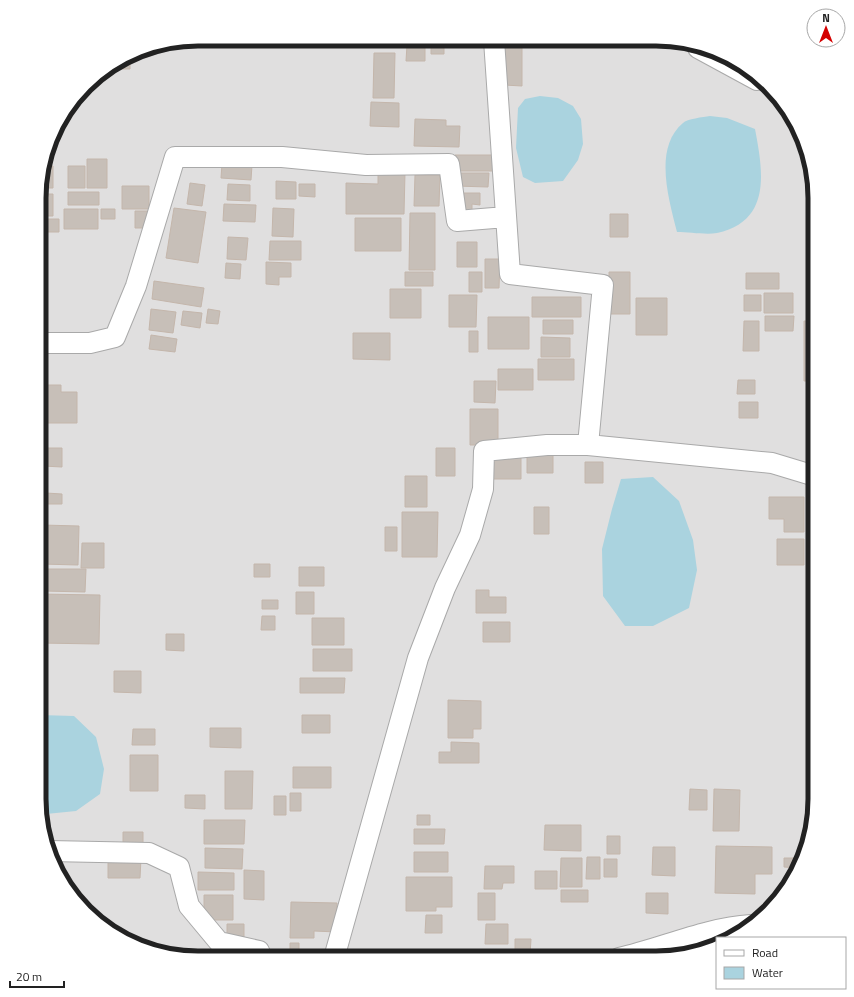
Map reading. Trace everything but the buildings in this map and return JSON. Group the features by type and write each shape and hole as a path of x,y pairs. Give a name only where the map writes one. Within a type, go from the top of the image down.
{"street":[{"path":"494,46 510,274 603,285 588,445"},
{"path":"46,343 90,343 116,337 136,286 175,157 282,157 366,165 449,164 457,222 506,217"},
{"path":"336,951 418,658 445,588 470,535 483,489 484,451 547,445 588,445 772,463 808,474"},
{"path":"56,852 149,853 179,867 189,906 219,942 259,951"},
{"path":"645,951 689,936 714,930 738,927"}],"shaded area":[{"path":"179,47 675,47 705,54 732,66 748,77 770,98 788,122 800,149 808,188 808,809 800,848 788,875 777,891 756,913 732,931 705,943 666,951 188,951 149,943 122,931 106,920 84,899 66,875 54,848 46,809 47,179 54,149 66,122 77,106 98,84 122,66 149,54"}],"water":[{"path":"540,96 558,98 573,106 581,119 583,144 578,160 563,181 535,183 523,177 516,148 518,108 525,99"},
{"path":"710,116 727,118 755,129 760,161 760,192 755,206 747,218 735,227 713,234 677,232 667,190 666,160 668,146 674,134 683,123 691,119"},
{"path":"653,477 679,501 693,540 697,570 689,608 653,626 625,626 603,596 602,549 621,479"},
{"path":"46,715 74,716 96,737 104,769 100,794 76,811 47,814"}]}
